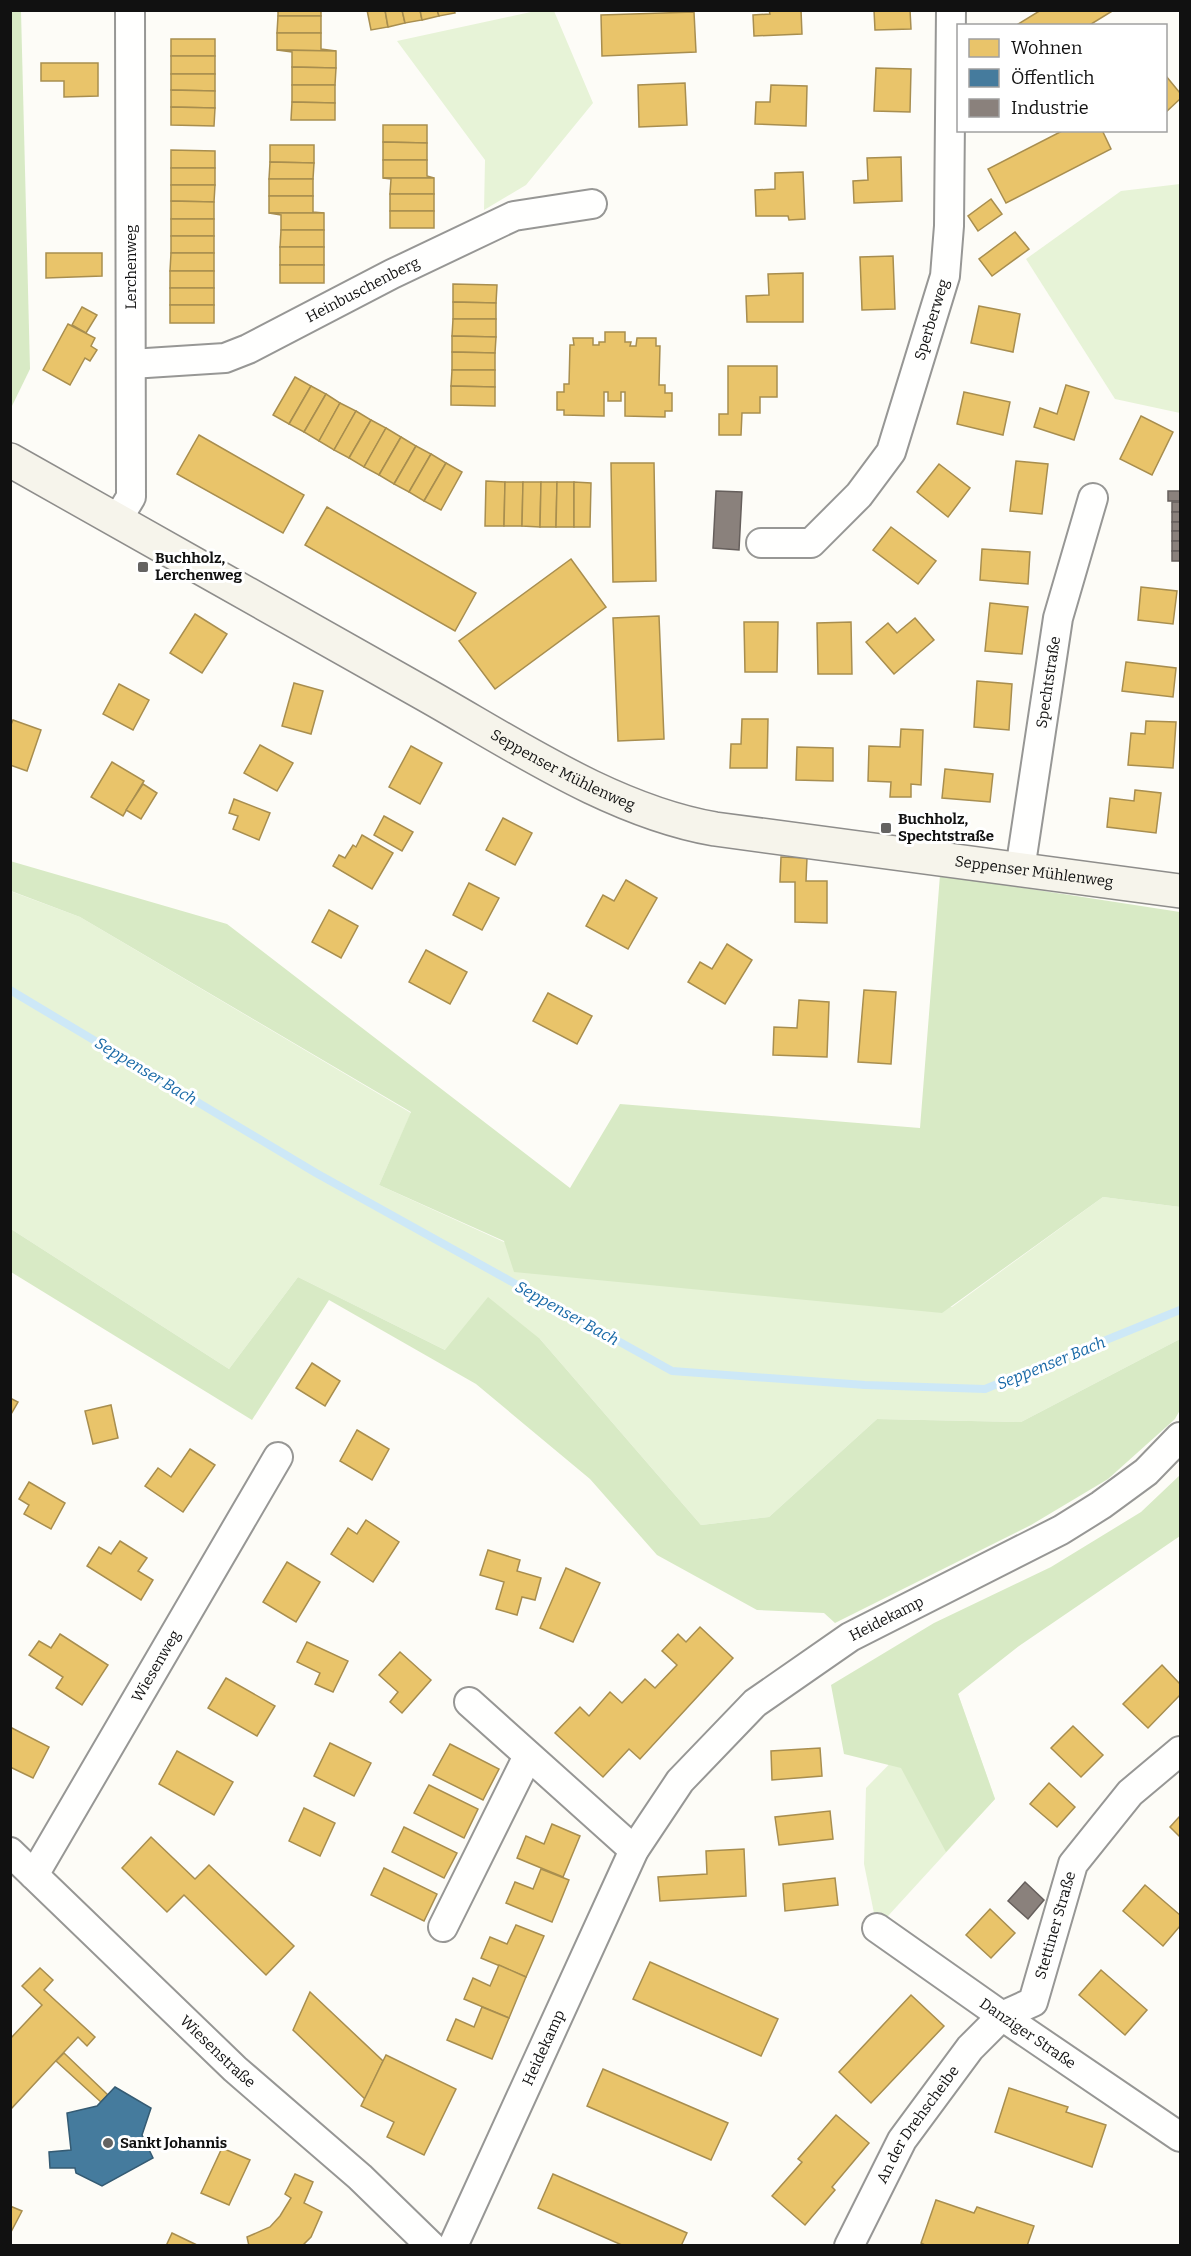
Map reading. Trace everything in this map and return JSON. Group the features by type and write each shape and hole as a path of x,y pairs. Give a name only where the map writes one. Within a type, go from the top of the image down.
{"street":[{"name":"Lerchenweg","path":"117,520 131,497 130,10"},
{"name":"Sperberweg","path":"761,543 812,543 859,495 891,452 945,276 949,226 951,10"},
{"name":"Heinbuschenberg","path":"131,364 225,358 248,349 392,274 514,216 592,204"},
{"name":"Seppenser Mühlenweg","path":"10,460 491,733 616,800 657,815 712,829 1180,891"},
{"name":"Spechtstraße","path":"1020,870 1058,618 1093,498"},
{"name":"Heidekamp","path":"453,2246 634,1850 680,1781 755,1703 850,1637 1061,1530 1146,1472 1180,1437"},
{"name":"Wiesenweg","path":"17,1862 278,1457"},
{"path":"469,1702 634,1850"},
{"name":"Stettiner Straße","path":"1002,2016 1034,2002 1073,1864 1130,1793 1180,1751"},
{"path":"443,1927 528,1755"},
{"name":"Wiesenstraße","path":"17,1862 227,2061 360,2177 430,2246"},
{"name":"Danziger Straße","path":"877,1928 1180,2137"},
{"name":"An der Drehscheibe","path":"849,2246 903,2140 970,2048 1002,2016"}],"green space":[{"path":"540,10 554,11 593,103 526,185 484,210 485,160 397,41"},
{"path":"10,11 21,11 30,369 11,408"},
{"path":"1180,184 1180,413 1115,399 1026,259 1121,191"},
{"path":"10,861 227,924 570,1188 620,1104 920,1128 940,875 1180,912 1180,1207 1103,1197 942,1313 514,1272 504,1241 379,1185 411,1112 80,917 11,891"},
{"path":"10,891 80,917 411,1113 379,1185 504,1242 952,1307 1103,1197 1180,1207 1180,1339 1021,1422 877,1419 769,1517 701,1525 540,1339 445,1350 298,1277 229,1369 11,1229"},
{"path":"11,1229 229,1369 298,1277 445,1350 488,1297 540,1339 701,1525 769,1517 877,1419 1021,1422 1180,1339 1180,1410 1175,1419 1108,1479 1031,1525 835,1623 824,1613 757,1610 657,1555 590,1479 476,1384 329,1300 252,1420 11,1272"},
{"path":"1180,1475 1180,1536 1019,1646 958,1694 995,1799 946,1852 901,1768 844,1754 831,1685 934,1623 1051,1567 1141,1512"},
{"path":"958,1694 995,1799 877,1928 864,1864 866,1788"}],"building: Wohnen":[{"path":"278,10 321,10 321,16 278,16"},
{"path":"367,10 385,10 388,27 371,30"},
{"path":"385,10 402,10 405,23 388,27"},
{"path":"402,10 420,10 422,20 405,23"},
{"path":"420,10 437,10 439,16 422,20"},
{"path":"437,10 454,10 455,13 439,16"},
{"path":"769,10 801,10 802,34 754,36 753,15 770,14"},
{"path":"874,10 910,10 911,29 875,30"},
{"path":"1041,10 1114,10 1091,24 1018,24"},
{"path":"694,12 696,52 602,56 601,15"},
{"path":"278,16 321,16 321,33 277,33"},
{"path":"277,33 321,33 321,49 336,51 277,50"},
{"path":"171,39 215,39 215,56 171,56"},
{"path":"277,50 336,51 336,68 292,67 292,52"},
{"path":"171,56 215,56 215,74 171,74"},
{"path":"41,63 98,63 98,96 64,97 64,81 41,81"},
{"path":"292,67 336,68 335,85 292,85"},
{"path":"876,68 911,69 910,112 874,111"},
{"path":"171,74 215,74 215,91 171,90"},
{"path":"1167,77 1180,93 1180,99 1167,111"},
{"path":"685,83 687,125 639,127 638,85"},
{"path":"292,85 335,85 335,103 292,102"},
{"path":"771,85 807,86 806,126 755,124 756,102 770,102"},
{"path":"171,90 215,91 215,108 171,107"},
{"path":"292,102 335,103 335,120 291,120"},
{"path":"171,107 215,108 214,126 171,125"},
{"path":"383,125 427,125 427,143 383,142"},
{"path":"1060,132 1103,132 1111,149 1006,203 988,169"},
{"path":"383,142 427,143 427,160 383,160"},
{"path":"270,145 314,145 314,163 270,162"},
{"path":"171,150 215,151 215,168 171,168"},
{"path":"901,157 902,201 854,203 853,181 868,180 867,158"},
{"path":"383,160 427,160 427,176 434,178 383,178"},
{"path":"270,162 314,163 313,179 269,179"},
{"path":"171,168 215,168 215,185 171,185"},
{"path":"803,172 805,219 789,220 788,216 756,216 755,190 775,189 775,173"},
{"path":"383,178 434,178 434,194 390,194 391,179"},
{"path":"269,179 313,179 313,196 269,196"},
{"path":"171,185 215,185 214,202 171,201"},
{"path":"390,194 434,194 434,211 390,211"},
{"path":"269,196 313,196 313,212 324,213 269,213"},
{"path":"991,199 1002,214 978,231 968,216"},
{"path":"171,201 214,202 214,219 171,219"},
{"path":"390,211 434,211 434,228 390,228"},
{"path":"269,213 324,213 324,230 281,230 281,215"},
{"path":"171,219 214,219 214,236 171,236"},
{"path":"281,230 324,230 324,247 280,247"},
{"path":"1015,232 1029,249 992,276 979,259"},
{"path":"171,236 214,236 214,253 171,253"},
{"path":"280,247 324,247 324,265 280,265"},
{"path":"46,253 102,253 102,276 46,278"},
{"path":"171,253 214,253 214,271 170,271"},
{"path":"893,256 895,309 862,310 860,257"},
{"path":"280,265 324,265 324,283 280,283"},
{"path":"170,271 214,271 214,288 170,288"},
{"path":"803,273 803,322 747,322 746,296 769,295 768,274"},
{"path":"453,284 497,285 496,303 453,302"},
{"path":"170,288 214,288 214,305 170,305"},
{"path":"453,302 496,303 496,319 453,319"},
{"path":"170,305 214,305 214,323 170,323"},
{"path":"979,306 1020,314 1013,352 971,343"},
{"path":"82,307 97,315 86,333 72,325"},
{"path":"453,319 496,319 496,337 452,336"},
{"path":"68,324 95,338 91,346 97,350 90,361 85,358 70,385 43,370"},
{"path":"605,332 625,332 625,342 631,342 630,346 636,346 637,338 656,338 656,346 660,346 659,385 665,385 665,393 672,393 672,411 665,411 665,417 625,416 625,392 621,392 621,401 608,401 608,392 604,392 604,416 564,415 564,410 557,410 557,392 564,392 564,384 569,384 570,345 574,345 573,338 593,338 593,345 599,345 599,342 605,342"},
{"path":"452,336 496,337 495,353 452,352"},
{"path":"452,352 495,353 495,370 452,370"},
{"path":"728,366 777,366 777,397 760,397 760,413 742,413 741,435 719,435 719,414 728,414"},
{"path":"452,370 495,370 495,387 451,386"},
{"path":"295,377 311,386 289,424 273,415"},
{"path":"1066,385 1089,392 1074,440 1034,427 1040,408 1057,414"},
{"path":"311,386 326,394 304,432 289,424"},
{"path":"451,386 495,387 495,406 451,405"},
{"path":"964,392 1010,402 1003,435 957,424"},
{"path":"326,394 340,403 319,441 304,432"},
{"path":"340,403 356,411 334,450 319,441"},
{"path":"356,411 371,420 349,458 334,450"},
{"path":"1141,416 1173,432 1152,475 1120,459"},
{"path":"371,420 386,428 364,467 349,458"},
{"path":"386,428 401,437 379,475 364,467"},
{"path":"199,435 304,495 283,533 177,474"},
{"path":"401,437 416,446 394,484 379,475"},
{"path":"416,446 431,454 409,492 394,484"},
{"path":"431,454 446,463 424,501 409,492"},
{"path":"1016,461 1048,464 1042,514 1010,511"},
{"path":"446,463 462,472 441,510 424,501"},
{"path":"611,463 654,463 656,581 613,582"},
{"path":"939,464 970,488 948,517 917,492"},
{"path":"486,481 505,482 504,526 485,526"},
{"path":"505,482 523,482 522,526 504,526"},
{"path":"523,482 541,482 540,527 522,526"},
{"path":"541,482 557,482 556,527 540,527"},
{"path":"557,482 574,482 574,527 556,527"},
{"path":"574,482 591,483 590,527 574,527"},
{"path":"327,507 476,593 455,631 305,545"},
{"path":"891,527 936,561 918,584 873,550"},
{"path":"982,549 1030,552 1028,584 980,580"},
{"path":"571,559 606,607 495,689 459,641"},
{"path":"1141,587 1177,591 1173,624 1138,620"},
{"path":"990,603 1028,607 1022,654 985,651"},
{"path":"195,614 227,634 202,673 170,653"},
{"path":"659,616 664,739 618,741 613,618"},
{"path":"915,618 934,640 894,674 866,642 888,623 897,633"},
{"path":"744,622 778,622 777,672 745,672"},
{"path":"851,622 852,674 818,674 817,623"},
{"path":"1126,662 1176,668 1173,697 1122,691"},
{"path":"977,681 1012,684 1009,730 974,727"},
{"path":"294,683 323,691 311,734 282,726"},
{"path":"119,684 149,700 133,730 103,714"},
{"path":"742,719 768,719 767,768 730,768 731,744 741,744"},
{"path":"13,720 41,730 27,771 10,765 10,727"},
{"path":"1146,721 1176,722 1173,768 1128,765 1131,733 1145,734"},
{"path":"901,729 923,730 921,785 911,784 911,797 890,797 891,782 868,781 869,746 900,747"},
{"path":"260,745 293,763 277,791 244,773"},
{"path":"411,746 442,763 420,804 389,787"},
{"path":"797,747 833,748 833,781 796,780"},
{"path":"112,762 144,781 123,816 91,797"},
{"path":"945,769 993,774 990,802 942,798"},
{"path":"143,784 157,793 141,819 126,810"},
{"path":"1135,790 1161,793 1156,833 1107,827 1110,798 1134,801"},
{"path":"234,799 270,813 259,840 233,829 238,816 229,813"},
{"path":"384,816 413,832 402,851 374,835"},
{"path":"503,818 532,833 515,865 486,850"},
{"path":"362,835 393,853 372,889 333,866 339,855 345,858 353,845 356,847"},
{"path":"781,857 807,858 806,881 827,881 827,923 795,922 795,882 780,882"},
{"path":"626,880 657,898 628,949 586,926 603,895 614,901"},
{"path":"469,883 499,898 482,930 453,915"},
{"path":"329,910 358,926 341,958 312,942"},
{"path":"727,944 752,960 725,1004 688,982 700,962 712,969"},
{"path":"426,950 467,972 450,1004 409,982"},
{"path":"864,990 896,992 891,1064 858,1062"},
{"path":"548,993 592,1016 577,1044 533,1021"},
{"path":"799,1000 829,1002 827,1057 773,1055 774,1027 797,1028"},
{"path":"312,1363 340,1381 325,1406 296,1388"},
{"path":"10,1398 18,1402 10,1416"},
{"path":"111,1405 118,1438 93,1444 85,1411"},
{"path":"357,1430 389,1449 372,1480 340,1461"},
{"path":"190,1449 215,1465 183,1512 145,1486 158,1468 171,1477"},
{"path":"29,1482 65,1503 51,1529 24,1514 29,1505 19,1499"},
{"path":"366,1520 399,1542 373,1582 331,1554 348,1528 357,1534"},
{"path":"120,1541 147,1558 138,1571 153,1580 141,1600 87,1566 99,1547 111,1554"},
{"path":"488,1550 520,1560 517,1571 541,1578 535,1600 522,1597 517,1615 496,1609 504,1582 480,1575"},
{"path":"287,1562 320,1582 296,1622 263,1602"},
{"path":"566,1568 600,1583 573,1642 540,1628"},
{"path":"700,1627 733,1658 640,1759 629,1749 603,1777 555,1733 580,1707 589,1716 610,1692 622,1703 645,1679 655,1688 677,1665 662,1651 678,1634 686,1642"},
{"path":"60,1634 108,1665 82,1705 56,1688 63,1677 29,1655 39,1641 51,1648"},
{"path":"307,1642 348,1661 333,1692 315,1684 320,1673 297,1662"},
{"path":"400,1652 431,1680 402,1713 390,1702 398,1692 379,1675"},
{"path":"1162,1665 1180,1684 1180,1695 1148,1728 1123,1704"},
{"path":"226,1678 275,1706 257,1736 208,1708"},
{"path":"1073,1726 1103,1755 1081,1777 1051,1748"},
{"path":"10,1727 49,1747 33,1778 10,1767"},
{"path":"330,1743 371,1763 354,1796 314,1776"},
{"path":"450,1744 499,1769 483,1800 433,1775"},
{"path":"820,1748 822,1776 772,1780 771,1751"},
{"path":"177,1751 233,1782 214,1815 159,1784"},
{"path":"1049,1783 1075,1807 1057,1827 1030,1804"},
{"path":"429,1785 478,1809 464,1838 414,1813"},
{"path":"304,1808 335,1823 320,1856 289,1841"},
{"path":"830,1811 833,1839 779,1845 775,1817"},
{"path":"1180,1816 1180,1837 1170,1827"},
{"path":"552,1824 580,1836 563,1877 517,1858 526,1836 544,1844"},
{"path":"404,1827 457,1853 444,1878 392,1852"},
{"path":"151,1837 195,1879 209,1865 294,1946 266,1975 184,1895 167,1912 122,1868"},
{"path":"744,1849 746,1896 660,1901 658,1877 707,1874 706,1851"},
{"path":"384,1868 437,1894 424,1921 371,1895"},
{"path":"541,1869 569,1880 552,1922 506,1903 515,1882 533,1889"},
{"path":"835,1878 838,1905 785,1911 783,1884"},
{"path":"1145,1885 1180,1915 1180,1926 1163,1946 1123,1911"},
{"path":"990,1909 1015,1933 991,1958 966,1935"},
{"path":"516,1925 544,1936 526,1977 481,1958 490,1937 507,1944"},
{"path":"650,1962 778,2019 761,2056 633,1999"},
{"path":"499,1965 526,1977 509,2018 464,1999 473,1978 490,1986"},
{"path":"40,1968 53,1980 44,1990 95,2037 87,2046 78,2037 10,2110 10,2039 42,2005 22,1986"},
{"path":"1101,1970 1147,2010 1125,2035 1079,1995"},
{"path":"310,1992 383,2061 365,2099 293,2030"},
{"path":"911,1995 944,2026 871,2103 839,2072"},
{"path":"482,2007 509,2018 492,2059 447,2040 456,2019 474,2027"},
{"path":"64,2053 108,2095 101,2102 56,2061"},
{"path":"386,2055 456,2089 424,2155 387,2137 394,2122 361,2106"},
{"path":"603,2069 728,2123 711,2160 587,2106"},
{"path":"1009,2088 1068,2107 1066,2112 1106,2125 1092,2167 995,2132"},
{"path":"836,2115 869,2143 832,2187 835,2190 805,2225 772,2196 802,2162 798,2159"},
{"path":"222,2148 250,2160 229,2205 201,2193"},
{"path":"295,2174 313,2182 304,2203 322,2212 311,2237 302,2246 249,2246 247,2237 270,2227 280,2216 291,2198 285,2194"},
{"path":"553,2174 687,2233 681,2246 624,2246 538,2208"},
{"path":"936,2200 974,2213 977,2207 1034,2226 1027,2246 927,2246 921,2243"},
{"path":"10,2206 22,2211 10,2234"},
{"path":"172,2233 199,2246 166,2246"}],"building: Öffentlich":[{"name":"Sankt Johannis","path":"115,2087 151,2108 142,2135 153,2158 102,2186 76,2173 75,2168 50,2168 49,2152 71,2150 67,2113 97,2106"}],"building: Industrie":[{"path":"716,491 742,492 739,550 713,548"},
{"path":"1168,491 1180,491 1180,501 1168,501"},
{"path":"1172,502 1180,502 1180,512 1172,512"},
{"path":"1172,512 1180,512 1180,522 1172,522"},
{"path":"1172,522 1180,522 1180,531 1172,531"},
{"path":"1172,531 1180,531 1180,541 1172,541"},
{"path":"1172,541 1180,541 1180,551 1172,551"},
{"path":"1172,551 1180,551 1180,561 1172,561"},
{"path":"1025,1882 1044,1900 1028,1919 1008,1901"}],"waterway":[{"name":"Seppenser Bach","path":"10,990 316,1173 672,1371 865,1385 985,1389 1180,1310"}],"place":[{"name":"Buchholz, Lerchenweg","path":"143,567"},
{"name":"Buchholz, Spechtstraße","path":"886,828"},
{"name":"Sankt Johannis","path":"108,2143"}]}
